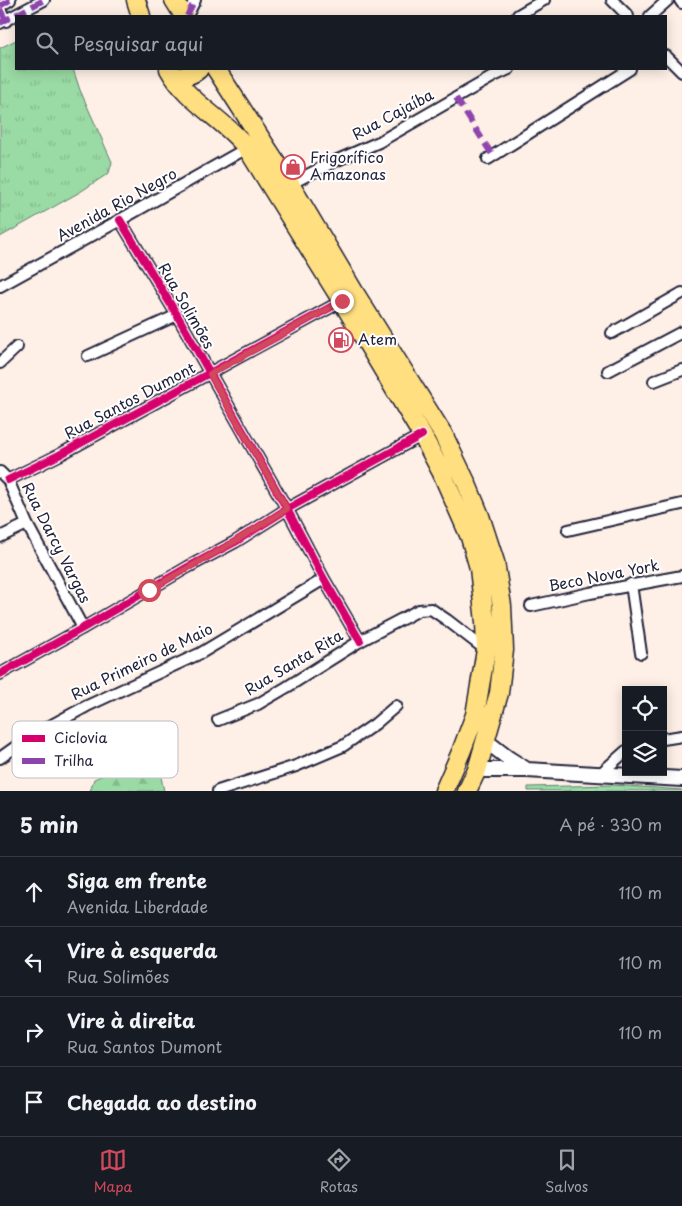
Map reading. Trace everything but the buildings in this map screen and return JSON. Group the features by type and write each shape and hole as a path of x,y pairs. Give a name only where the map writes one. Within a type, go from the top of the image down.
{"highway":[{"path":"136,0 141,15"},
{"path":"174,0 185,15"},
{"path":"172,73 186,76 198,70"},
{"path":"217,70 290,184 351,287 443,434 480,516 495,562 502,606 504,650 500,693 477,770 467,791"},
{"path":"172,73 194,99 247,148 422,435 442,471 470,537 479,568 486,622 486,650 475,714 444,791"}],"main road":[{"path":"486,740 508,758 527,770"},
{"path":"477,770 527,770 682,779"}],"street":[{"path":"10,0 0,7 3,22 15,16"},
{"path":"16,15 44,0"},
{"path":"187,15 195,0"},
{"path":"518,15 544,0"},
{"path":"612,0 623,15"},
{"path":"651,15 668,0"},
{"path":"667,57 682,72"},
{"name":"Rua Cajaíba","path":"290,184 333,162 379,142 507,70"},
{"path":"488,159 628,70"},
{"name":"Avenida Rio Negro","path":"0,286 247,148"},
{"name":"Rua Solimões","path":"120,220 177,315 360,641"},
{"path":"612,333 682,293"},
{"name":"Rua Santos Dumont","path":"8,480 59,455 342,301"},
{"path":"88,356 177,315"},
{"path":"608,371 682,332"},
{"path":"0,363 18,346"},
{"path":"654,381 682,370"},
{"path":"0,674 234,542 287,509 422,435"},
{"name":"Rua Darcy Vargas","path":"0,472 8,480 27,524 84,628"},
{"path":"568,530 682,504"},
{"path":"0,537 27,524"},
{"name":"Beco Nova York","path":"531,606 631,584 682,576"},
{"name":"Rua Primeiro de Maio","path":"59,721 200,653 324,579"},
{"path":"631,584 641,653"},
{"name":"Rua Santa Rita","path":"218,720 258,704 360,641 419,610 432,610 486,650"},
{"path":"218,791 296,766 343,746 375,724 396,706"},
{"path":"667,738 682,736"},
{"name":"Rua Primeiro de Maio","path":"0,758 12,749"},
{"path":"600,774 622,755"}],"green space":[{"path":"15,40 15,70 73,70 80,90 112,162 109,173 80,192 0,237 0,48"},
{"path":"161,778 164,791 90,791 94,779"},
{"path":"613,785 682,791 528,791 528,787"}],"marked path":[{"path":"0,6 10,0"},
{"path":"15,15 44,0"},
{"path":"188,15 195,0"},
{"path":"0,9 6,21"},
{"path":"0,23 15,15"},
{"path":"456,98 493,156"}],"cycle path":[{"path":"120,220 177,315 360,641"},
{"path":"8,480 59,455 342,301"},
{"path":"0,674 235,542 287,509 422,435"}],"place":[{"name":"Frigorífico Amazonas","path":"293,167"},
{"name":"Atem","path":"341,340"}],"route":[{"path":"149,590 234,542 287,509 210,374 342,301"}]}
